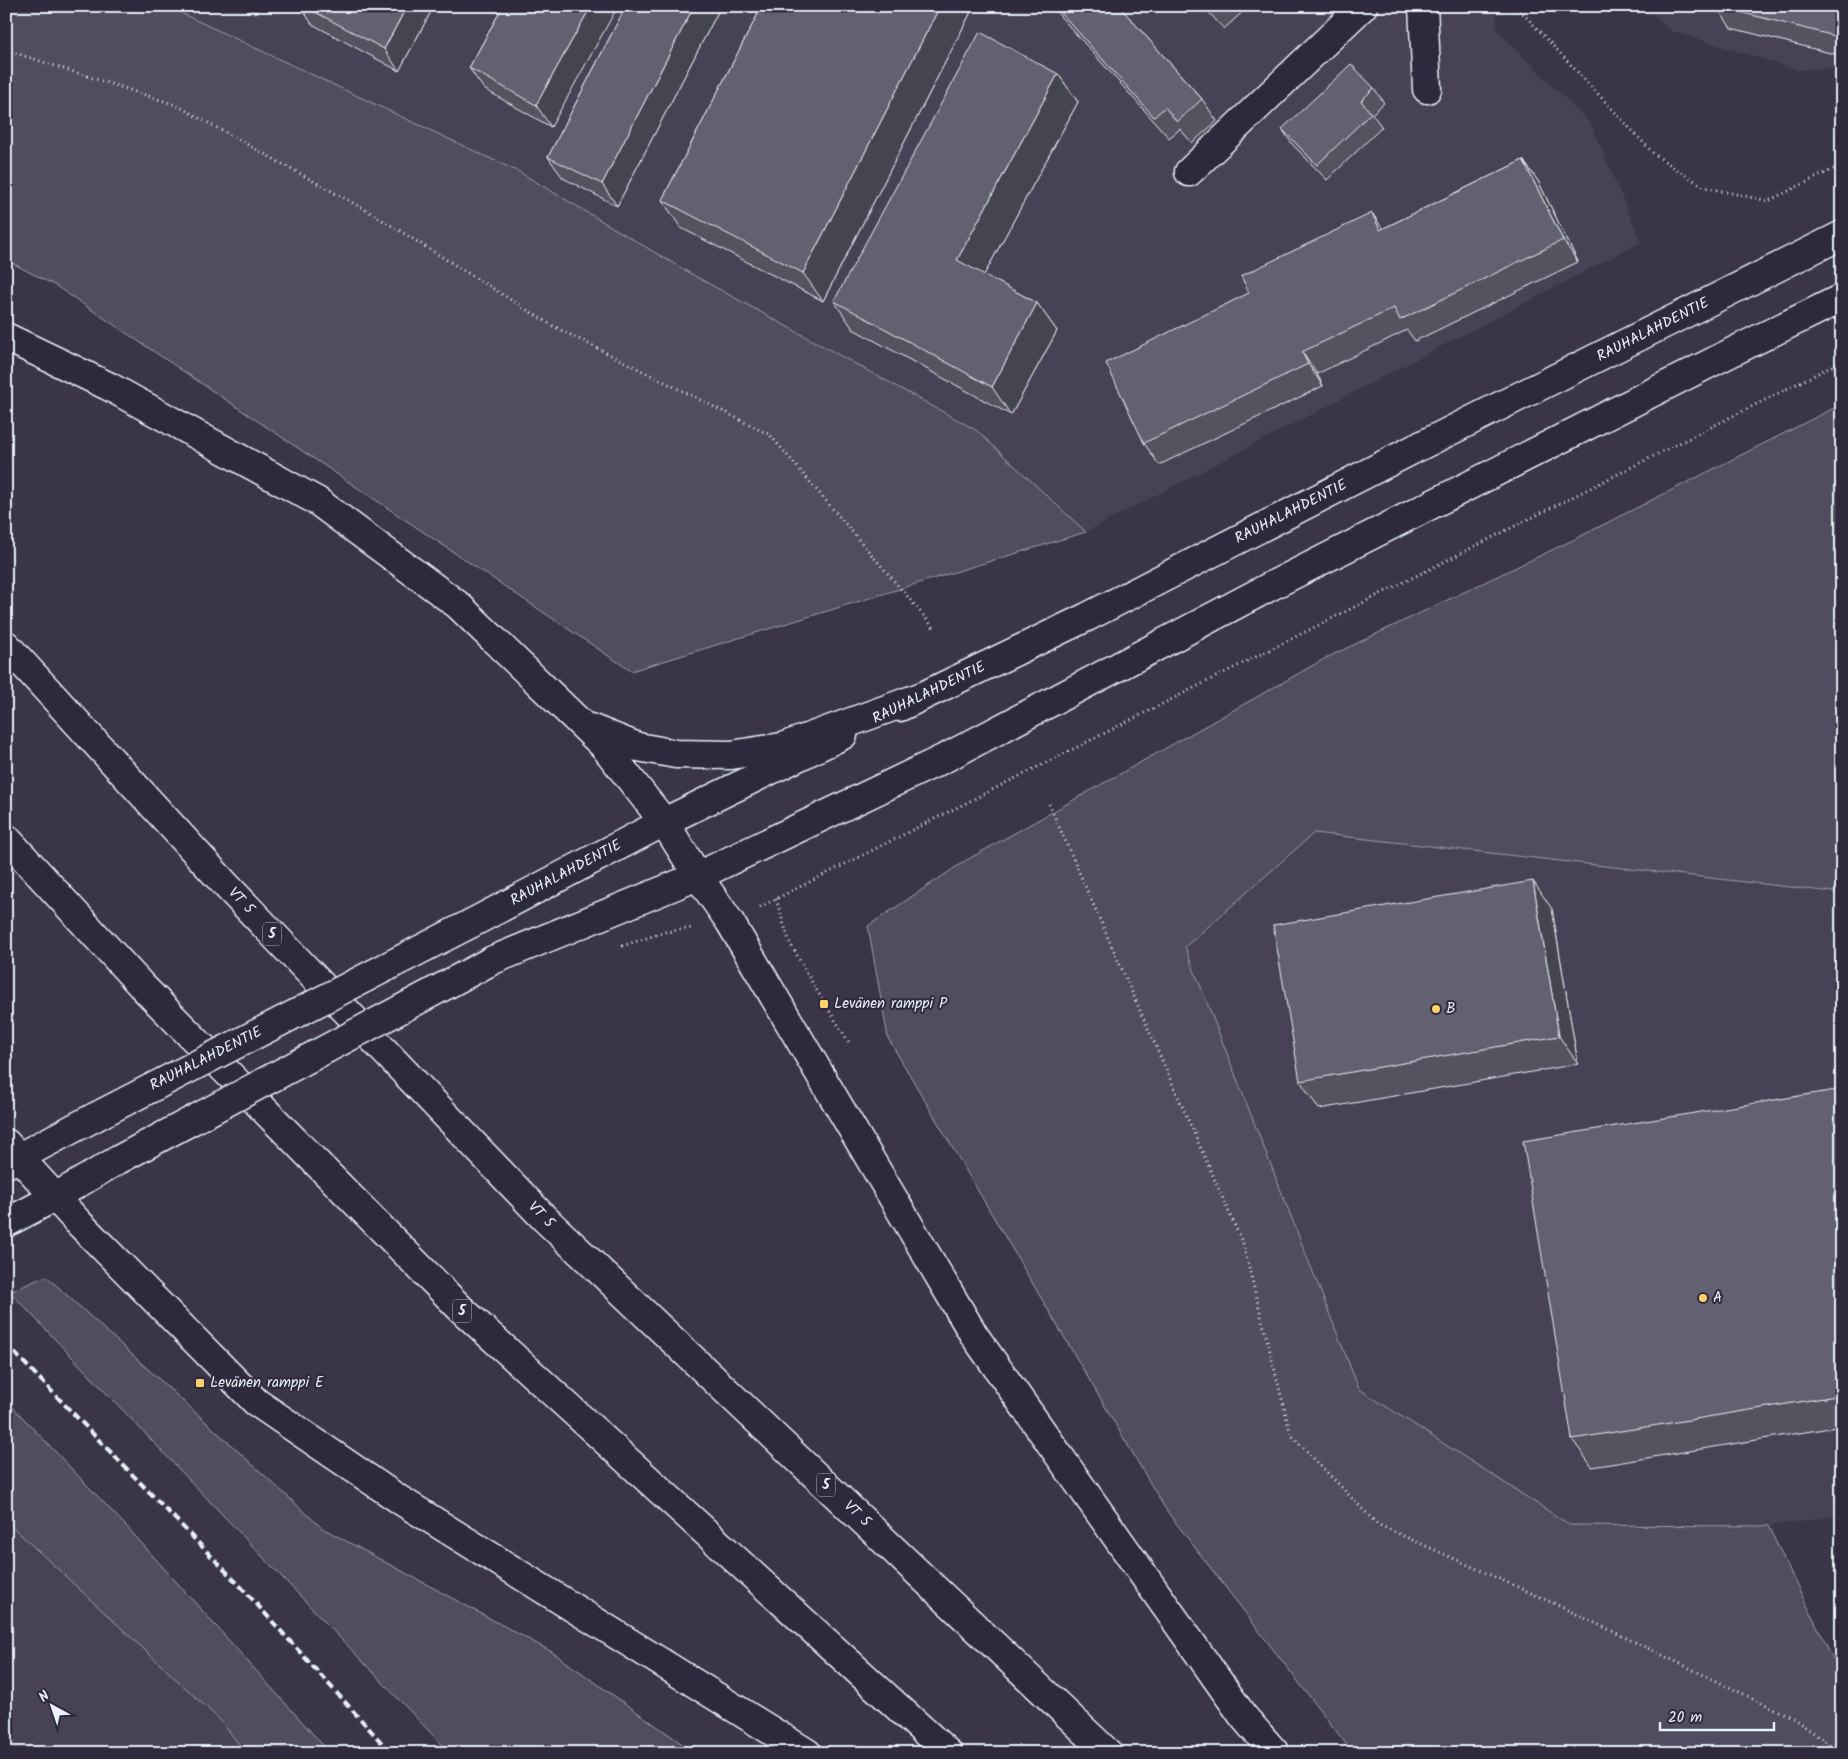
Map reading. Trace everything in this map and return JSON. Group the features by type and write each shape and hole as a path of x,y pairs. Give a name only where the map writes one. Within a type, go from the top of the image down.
{"main road":[{"path":"1189,172 1363,6"},
{"path":"1423,6 1427,89"},
{"name":"RAUHALAHDENTIE","path":"10,1155 95,1117 664,822 1087,616 1422,445 1842,235"},
{"path":"6,1224 118,1160 493,960 698,876 947,757 1273,585 1731,352 1842,298"},
{"path":"6,336 110,387 317,501 458,605 604,746 664,822 730,922 974,1335 1243,1716 1275,1753"},
{"name":"VT 5","path":"6,645 224,883 544,1218 1108,1753"},
{"path":"582,725 638,747 676,754 731,755 782,747 920,697"},
{"name":"5","path":"6,838 141,984 460,1308 948,1753"},
{"path":"10,1155 55,1197 256,1402 400,1500 807,1753"}],"path":[{"path":"1516,6 1654,154 1704,187 1768,202 1842,165"},
{"path":"6,50 176,105 370,213 553,326 770,435 934,628"},
{"path":"619,948 665,932 730,922 1842,361"},
{"path":"1049,804 1243,1244 1290,1435 1377,1524 1553,1603 1790,1716 1841,1753"},
{"path":"776,899 789,941 850,1044"}],"shaded area":[{"path":"6,6 166,6 519,172 693,275 976,430 1086,532 631,671 56,286 6,260"},
{"path":"166,6 1496,6 1497,30 1591,124 1641,242 1086,532 976,430 693,275 519,172"},
{"path":"1643,6 1842,6 1842,68 1797,70 1672,31"},
{"path":"1842,404 1842,893 1314,833 1185,947 1359,1389 1570,1525 1768,1526 1842,1677 1842,1753 1353,1753 1166,1510 888,1038 868,926 965,861 1326,658 1575,539"},
{"path":"1314,833 1842,893 1842,1515 1768,1526 1570,1525 1359,1389 1185,947"},
{"path":"46,1276 322,1528 552,1652 695,1753 450,1753 10,1292"},
{"path":"6,1400 126,1526 330,1753 246,1753 220,1720 6,1521"},
{"path":"6,1521 220,1720 246,1753 6,1753"}],"building":[{"path":"304,6 407,6 384,49"},
{"path":"503,6 591,6 536,105 469,68"},
{"path":"626,6 694,6 602,184 548,157"},
{"path":"762,6 940,6 803,273 662,200"},
{"path":"1055,6 1119,6 1202,99 1177,122 1165,107 1154,117"},
{"path":"1716,6 1842,6 1842,8 1835,36"},
{"path":"980,32 1058,74 957,260 1037,303 992,387 834,301"},
{"path":"1351,64 1374,88 1361,101 1371,113 1317,165 1282,129"},
{"path":"1523,160 1563,240 1400,320 1394,308 1302,352 1308,364 1144,443 1106,363 1249,293 1241,276 1372,213 1380,230"},
{"name":"B","path":"1533,881 1559,1036 1300,1081 1273,925"},
{"name":"A","path":"1842,1089 1842,1395 1572,1439 1523,1141"}],"railway":[{"path":"6,1344 243,1589 391,1753"}],"place":[{"name":"Levänen ramppi P","path":"824,1004"},
{"name":"B","path":"1436,1009"},
{"name":"A","path":"1703,1298"},
{"name":"Levänen ramppi E","path":"200,1383"}]}
